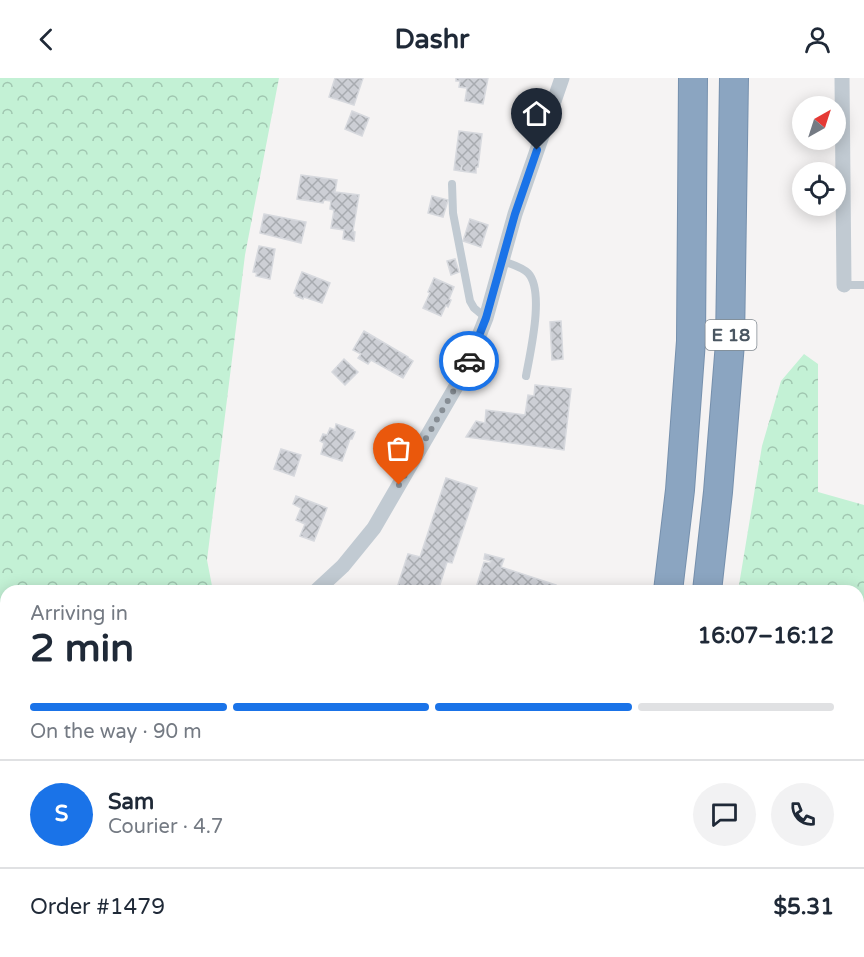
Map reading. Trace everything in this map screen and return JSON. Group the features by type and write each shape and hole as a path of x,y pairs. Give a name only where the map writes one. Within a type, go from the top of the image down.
{"highway":[{"name":"E 18","path":"669,585 680,490 691,341 693,78"},
{"name":"E 18","path":"708,585 730,343 734,78"}],"street":[{"path":"322,585 343,566 374,528 465,371 486,318 515,214 562,78"},
{"path":"842,78 844,285"}],"lane":[{"path":"452,184 453,213 470,301 474,308 486,318"},
{"path":"503,261 530,274 535,290 534,327 526,376"},
{"path":"844,285 864,285"}],"green space":[{"path":"0,78 279,78 245,255 207,560 212,585 0,585"},
{"path":"804,354 818,364 818,492 864,505 864,585 739,585 762,446 781,381"}],"building":[{"path":"335,78 363,78 354,105 329,97"},
{"path":"456,78 488,78 483,104 465,101 467,88 459,87 460,81 456,81"},
{"path":"352,111 369,118 362,136 345,129"},
{"path":"459,131 482,134 476,173 461,171 462,165 460,171 454,170"},
{"path":"301,175 337,180 335,192 359,195 353,231 355,232 354,241 343,239 344,230 331,228 334,210 330,209 331,201 324,200 323,203 297,199"},
{"path":"432,196 448,200 443,217 428,213"},
{"path":"264,214 306,222 301,243 260,233"},
{"path":"470,219 488,225 481,247 463,241"},
{"path":"259,246 275,249 270,279 256,276 257,273 253,272"},
{"path":"455,259 459,272 451,275 447,261"},
{"path":"302,272 330,283 322,303 304,297 303,299 294,293"},
{"path":"434,278 454,287 448,307 446,305 441,316 423,308"},
{"path":"561,321 563,359 552,360 550,322"},
{"path":"364,331 413,361 403,378 371,360 368,364 358,358 361,354 353,350"},
{"path":"344,359 358,372 345,385 332,372"},
{"path":"535,385 571,389 564,450 466,437 476,421 485,423 486,410 525,415 528,395 534,396"},
{"path":"336,424 355,432 342,461 321,454 324,443 320,441 323,434 327,435 330,428 335,430"},
{"path":"281,449 301,455 294,476 274,469"},
{"path":"446,478 477,488 452,563 447,562 440,585 398,585 408,554 420,557"},
{"path":"296,496 327,508 314,541 300,536 305,524 296,520 301,508 293,504"},
{"path":"485,554 504,559 501,567 556,585 477,585 484,562 490,563 491,561 484,559"}],"way so far":[{"path":"399,485 469,361"}],"route":[{"path":"469,361 486,318 515,214 537,150"}]}
